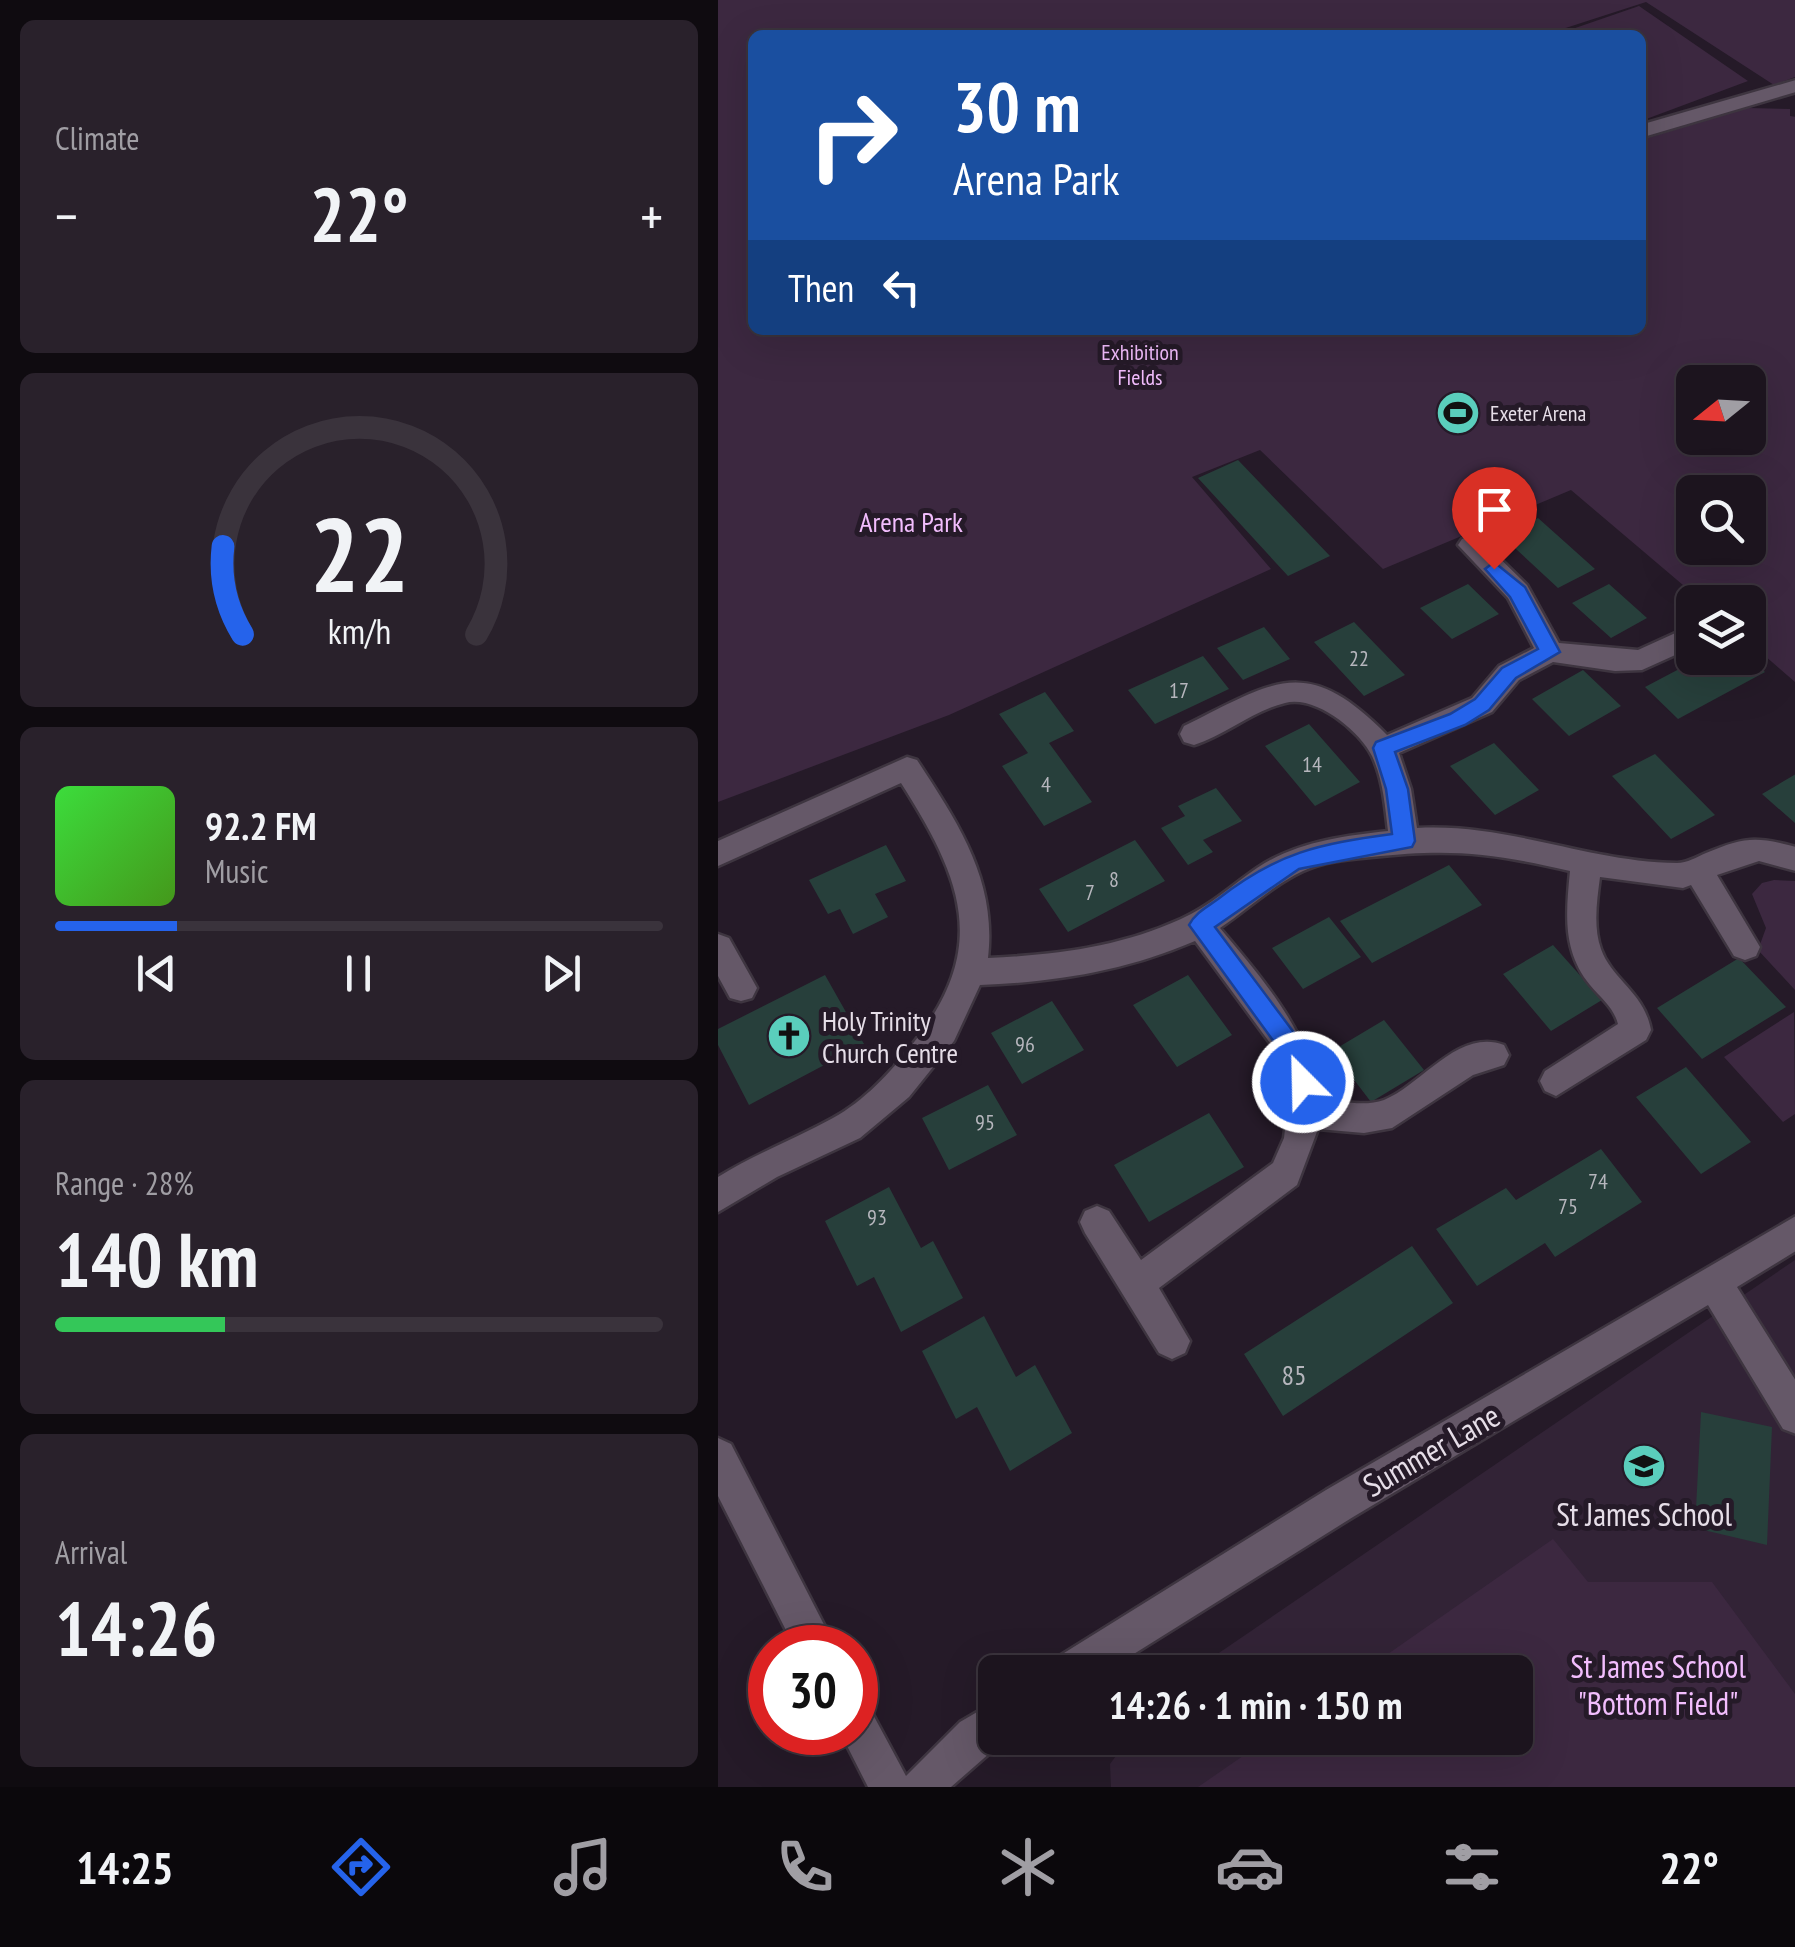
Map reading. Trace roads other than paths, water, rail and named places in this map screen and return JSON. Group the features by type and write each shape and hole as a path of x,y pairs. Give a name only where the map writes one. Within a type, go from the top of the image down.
{"street":[{"path":"1646,130 1796,86"},
{"path":"1471,545 1518,592 1550,652"},
{"path":"1383,748 1458,720 1482,704 1509,673 1550,652 1642,660 1676,643"},
{"path":"1194,734 1283,690 1302,688 1326,695 1383,748 1397,789 1404,841"},
{"path":"718,854 907,768 965,861 977,904 977,942 971,972 943,1031 898,1088 848,1127 764,1166 718,1196"},
{"path":"971,972 1066,968 1121,958 1200,925 1292,862 1324,852 1404,841 1452,838 1495,842 1586,863 1671,876 1699,872 1742,851 1759,850 1796,859"},
{"path":"1556,1081 1635,1030 1634,1016 1588,957 1583,910 1586,863"},
{"path":"1699,872 1744,947"},
{"path":"1136,1284 1285,1174 1300,1149 1308,1113 1292,1049 1200,925"},
{"path":"718,947 741,988"},
{"path":"1308,1113 1364,1118 1392,1113 1464,1064 1493,1055"},
{"path":"1097,1222 1172,1341"},
{"name":"Summer Lane","path":"1096,1655 1225,1570 1796,1232"},
{"path":"1714,1282 1796,1416"},
{"path":"718,1457 804,1625"},
{"path":"922,1787 978,1733"},
{"path":"873,1755 890,1787"}],"place":[{"name":"Exeter Arena","path":"1458,413"},
{"name":"Holy Trinity Church Centre","path":"789,1036"},
{"name":"St James School","path":"1644,1466"}],"park label":[{"name":"Exhibition Fields","path":"1140,365"},
{"name":"Arena Park","path":"911,521"},
{"name":"St James School \"Bottom Field\"","path":"1658,1684"}]}
